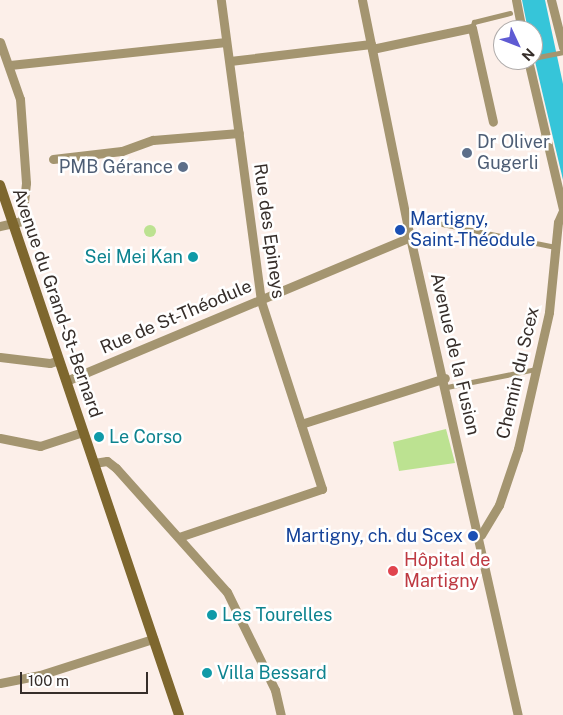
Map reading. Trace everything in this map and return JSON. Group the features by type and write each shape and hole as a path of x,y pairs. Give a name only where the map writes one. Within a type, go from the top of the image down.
{"street":[{"name":"Rue des Epineys","path":"179,537 322,489 261,301 221,0"},
{"name":"Avenue de la Fusion","path":"362,0 408,217 410,237 481,535 518,715"},
{"path":"516,0 520,20"},
{"path":"551,0 562,50"},
{"path":"230,61 372,46 472,28 492,122"},
{"path":"0,42 10,65 20,99 26,169 24,218 14,225 0,226"},
{"path":"10,65 226,42"},
{"path":"530,70 563,210"},
{"path":"53,159 113,153 153,140 240,133"},
{"name":"Avenue du Grand-St-Bernard","path":"0,185 179,715"},
{"name":"Chemin du Scex","path":"481,535 499,505 513,467 549,312 556,248 563,210"},
{"name":"Rue de St-Théodule","path":"66,381 261,301 410,237"},
{"path":"0,357 50,363 59,360"},
{"path":"301,424 446,382"},
{"path":"0,438 40,446 84,432"},
{"path":"94,462 112,464 179,537 235,605 275,690 281,715"},
{"path":"0,683 40,675 153,639"}],"lane":[{"path":"472,28 474,22 510,13"},
{"path":"543,55 562,50"},
{"path":"408,217 556,248"},
{"path":"446,382 536,369"}],"green space":[{"path":"148,225 152,225 156,231 152,237 148,237 144,233 144,229"},
{"path":"446,429 455,463 399,471 393,442"}],"water":[{"path":"522,0 545,0 563,84 563,180 537,70 543,70 543,20 526,20"}],"place":[{"name":"Dr Oliver Gugerli","path":"467,153"},
{"name":"PMB Gérance","path":"183,167"},
{"name":"Martigny, Saint-Théodule","path":"400,230"},
{"name":"Sei Mei Kan","path":"193,257"},
{"name":"Le Corso","path":"99,437"},
{"name":"Martigny, ch. du Scex","path":"473,536"},
{"name":"Hôpital de Martigny","path":"393,571"},
{"name":"Les Tourelles","path":"212,615"},
{"name":"Villa Bessard","path":"207,673"}]}
